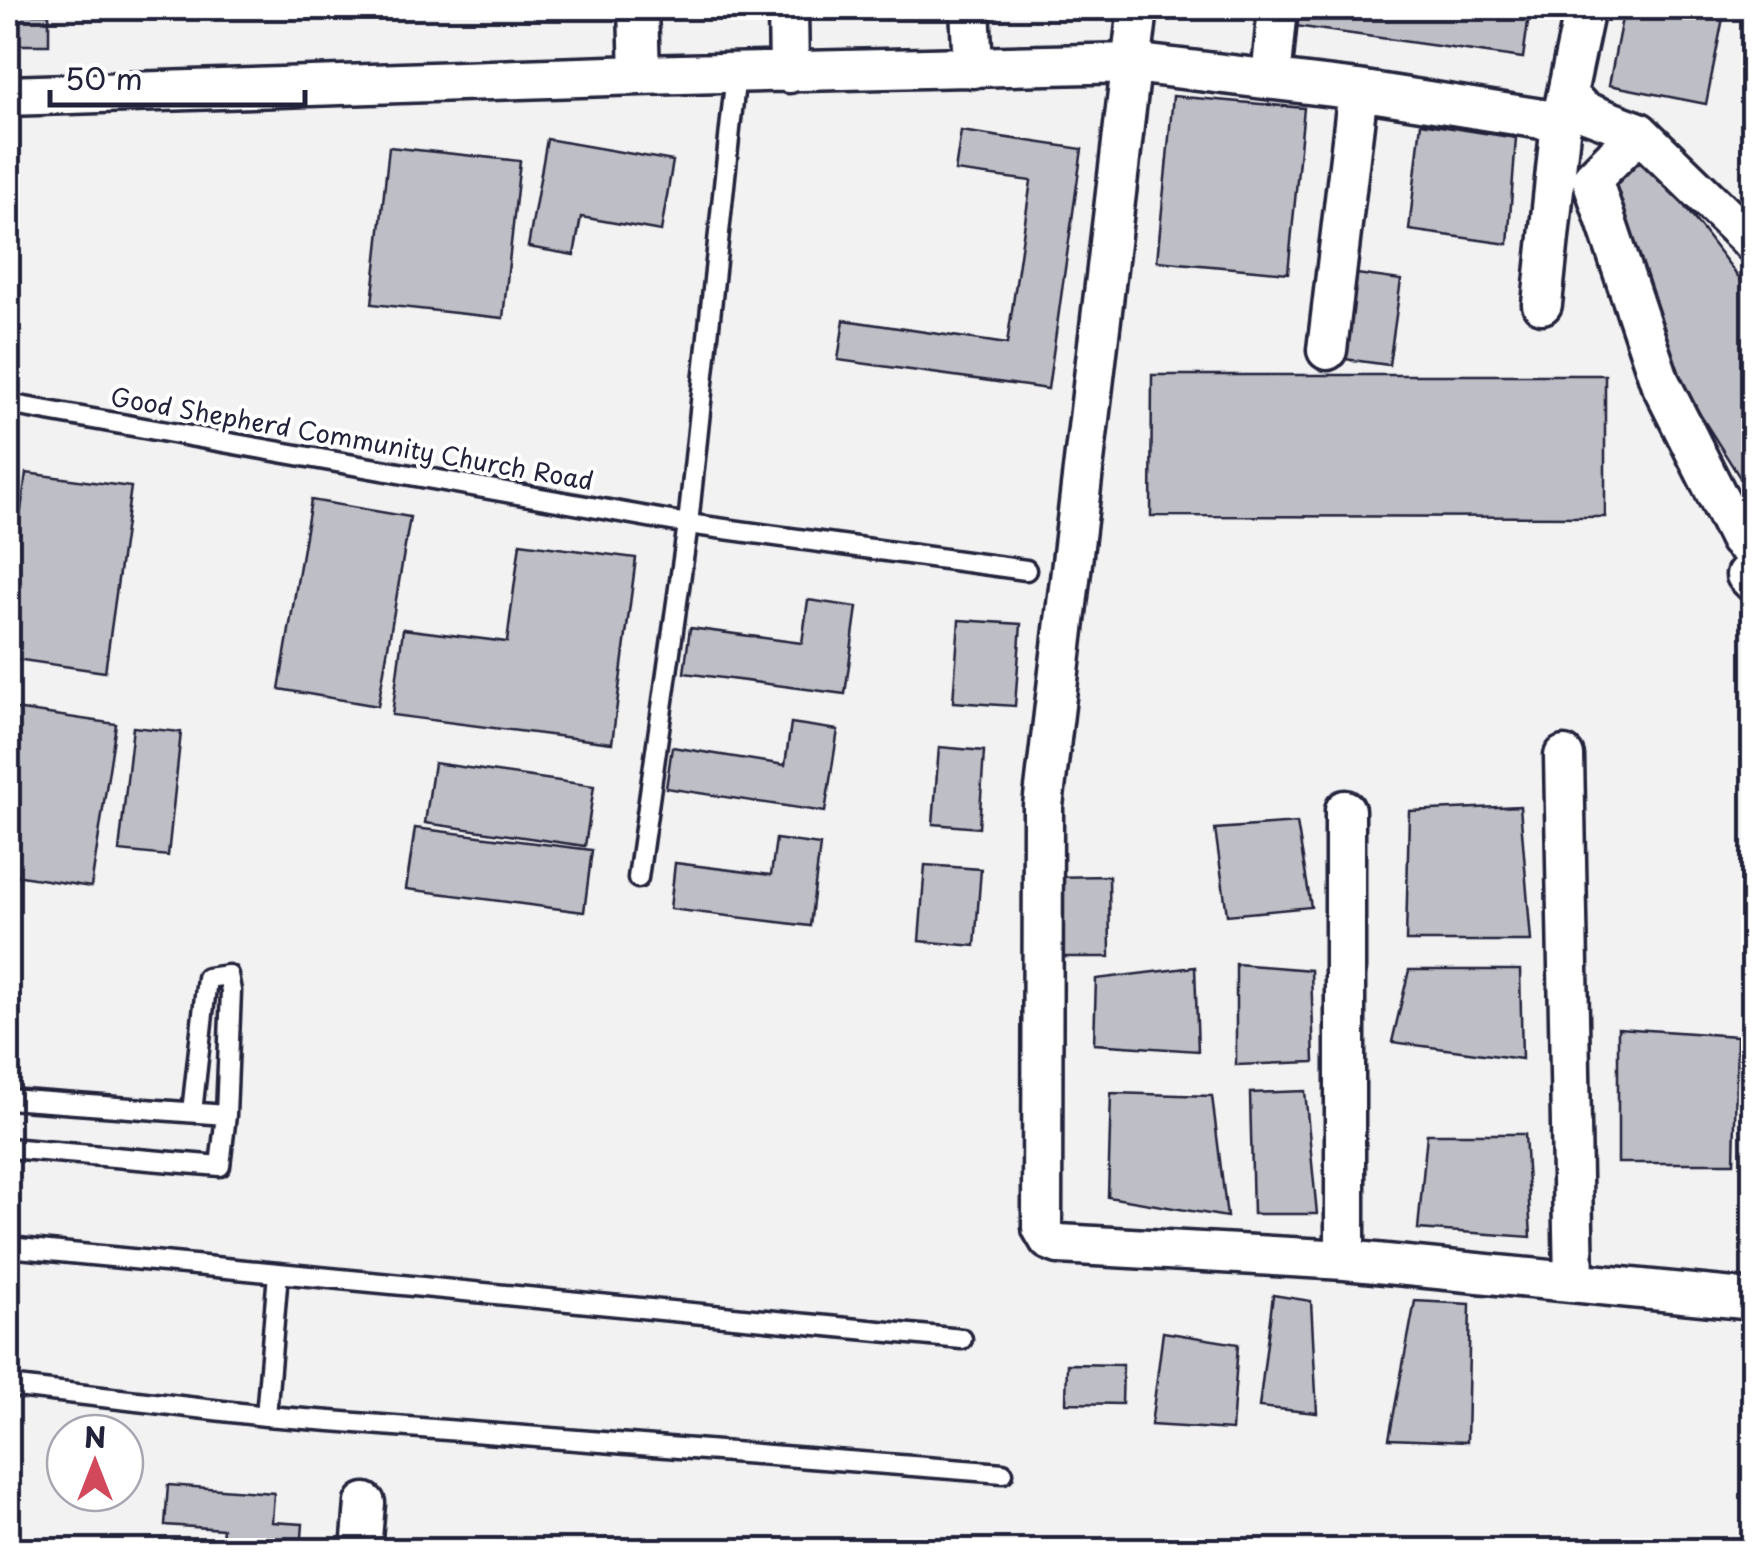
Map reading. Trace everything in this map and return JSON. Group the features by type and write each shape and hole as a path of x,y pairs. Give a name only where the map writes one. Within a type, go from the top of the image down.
{"street":[{"path":"638,8 640,75"},
{"path":"788,8 789,73"},
{"path":"970,8 973,68"},
{"path":"1138,8 1044,806 1042,1228 1049,1240 1058,1244 1345,1260 1754,1300"},
{"path":"1271,79 1278,8"},
{"path":"1542,304 1564,108 1585,8"},
{"path":"8,96 1132,63 1358,90 1583,110 1640,132 1754,244"},
{"path":"1328,350 1358,90"},
{"path":"1640,132 1592,179 1660,382 1739,539 1746,546 1754,546"},
{"path":"1754,567 1746,575 1754,583"},
{"path":"1564,756 1574,1282"},
{"path":"1345,810 1345,1260"},
{"path":"361,1550 365,1504"}],"lane":[{"path":"638,878 688,524 736,74"},
{"name":"Good Shepherd Community Church Road","path":"8,404 688,524 1026,570"},
{"path":"8,1148 220,1166 226,1115 231,991 228,975 207,978 192,1112"},
{"path":"8,1099 226,1115"},
{"path":"8,1248 962,1339"},
{"path":"266,1416 278,1273"},
{"path":"8,1386 266,1416 1003,1473"}],"building":[{"path":"1298,8 1530,8 1523,58 1295,26"},
{"path":"1624,8 1725,8 1706,104 1609,85"},
{"path":"8,14 49,14 49,45 8,45"},
{"path":"1173,96 1304,108 1288,273 1157,261"},
{"path":"1421,123 1516,138 1508,244 1409,230"},
{"path":"961,131 1082,149 1048,389 838,360 844,320 1007,344 1031,181 955,171"},
{"path":"547,139 673,161 661,231 581,217 574,255 528,247"},
{"path":"389,147 520,161 503,318 372,304"},
{"path":"1642,151 1754,297 1754,500 1670,367 1612,174"},
{"path":"1342,272 1401,280 1389,365 1330,357"},
{"path":"1152,375 1605,375 1605,517 1151,516"},
{"path":"26,473 131,487 105,672 8,658 8,608"},
{"path":"311,500 410,517 378,706 279,689"},
{"path":"520,543 636,558 612,743 392,715 403,629 507,642"},
{"path":"808,600 857,607 845,694 684,673 690,628 802,643"},
{"path":"959,620 1021,624 1015,706 953,702"},
{"path":"8,708 116,724 91,887 8,874"},
{"path":"791,723 838,730 825,812 666,788 672,747 785,765"},
{"path":"133,727 181,732 168,856 119,851"},
{"path":"939,747 984,751 979,828 933,824"},
{"path":"434,763 594,786 585,846 425,823"},
{"path":"1520,806 1531,941 1406,941 1409,811"},
{"path":"1297,823 1311,907 1227,915 1215,829"},
{"path":"415,828 592,850 584,912 406,889"},
{"path":"776,839 820,845 810,926 670,909 675,863 771,875"},
{"path":"925,865 981,869 975,946 919,941"},
{"path":"1109,876 1110,957 1050,957 1049,877"},
{"path":"1236,964 1311,970 1314,1062 1236,1065"},
{"path":"1195,967 1198,1051 1094,1044 1096,979"},
{"path":"1409,970 1520,970 1522,1059 1392,1042"},
{"path":"1618,1028 1737,1036 1734,1163 1618,1163"},
{"path":"1305,1091 1317,1214 1253,1214 1250,1093"},
{"path":"1111,1093 1212,1096 1227,1217 1108,1197"},
{"path":"1427,1134 1525,1134 1531,1237 1418,1229"},
{"path":"1273,1295 1311,1301 1317,1413 1259,1407"},
{"path":"1415,1301 1470,1304 1467,1442 1389,1439"},
{"path":"1163,1332 1238,1344 1232,1430 1151,1425"},
{"path":"1067,1364 1123,1365 1122,1404 1066,1403"},
{"path":"168,1485 274,1493 272,1522 303,1524 301,1550 221,1550 223,1529 165,1525"}]}
